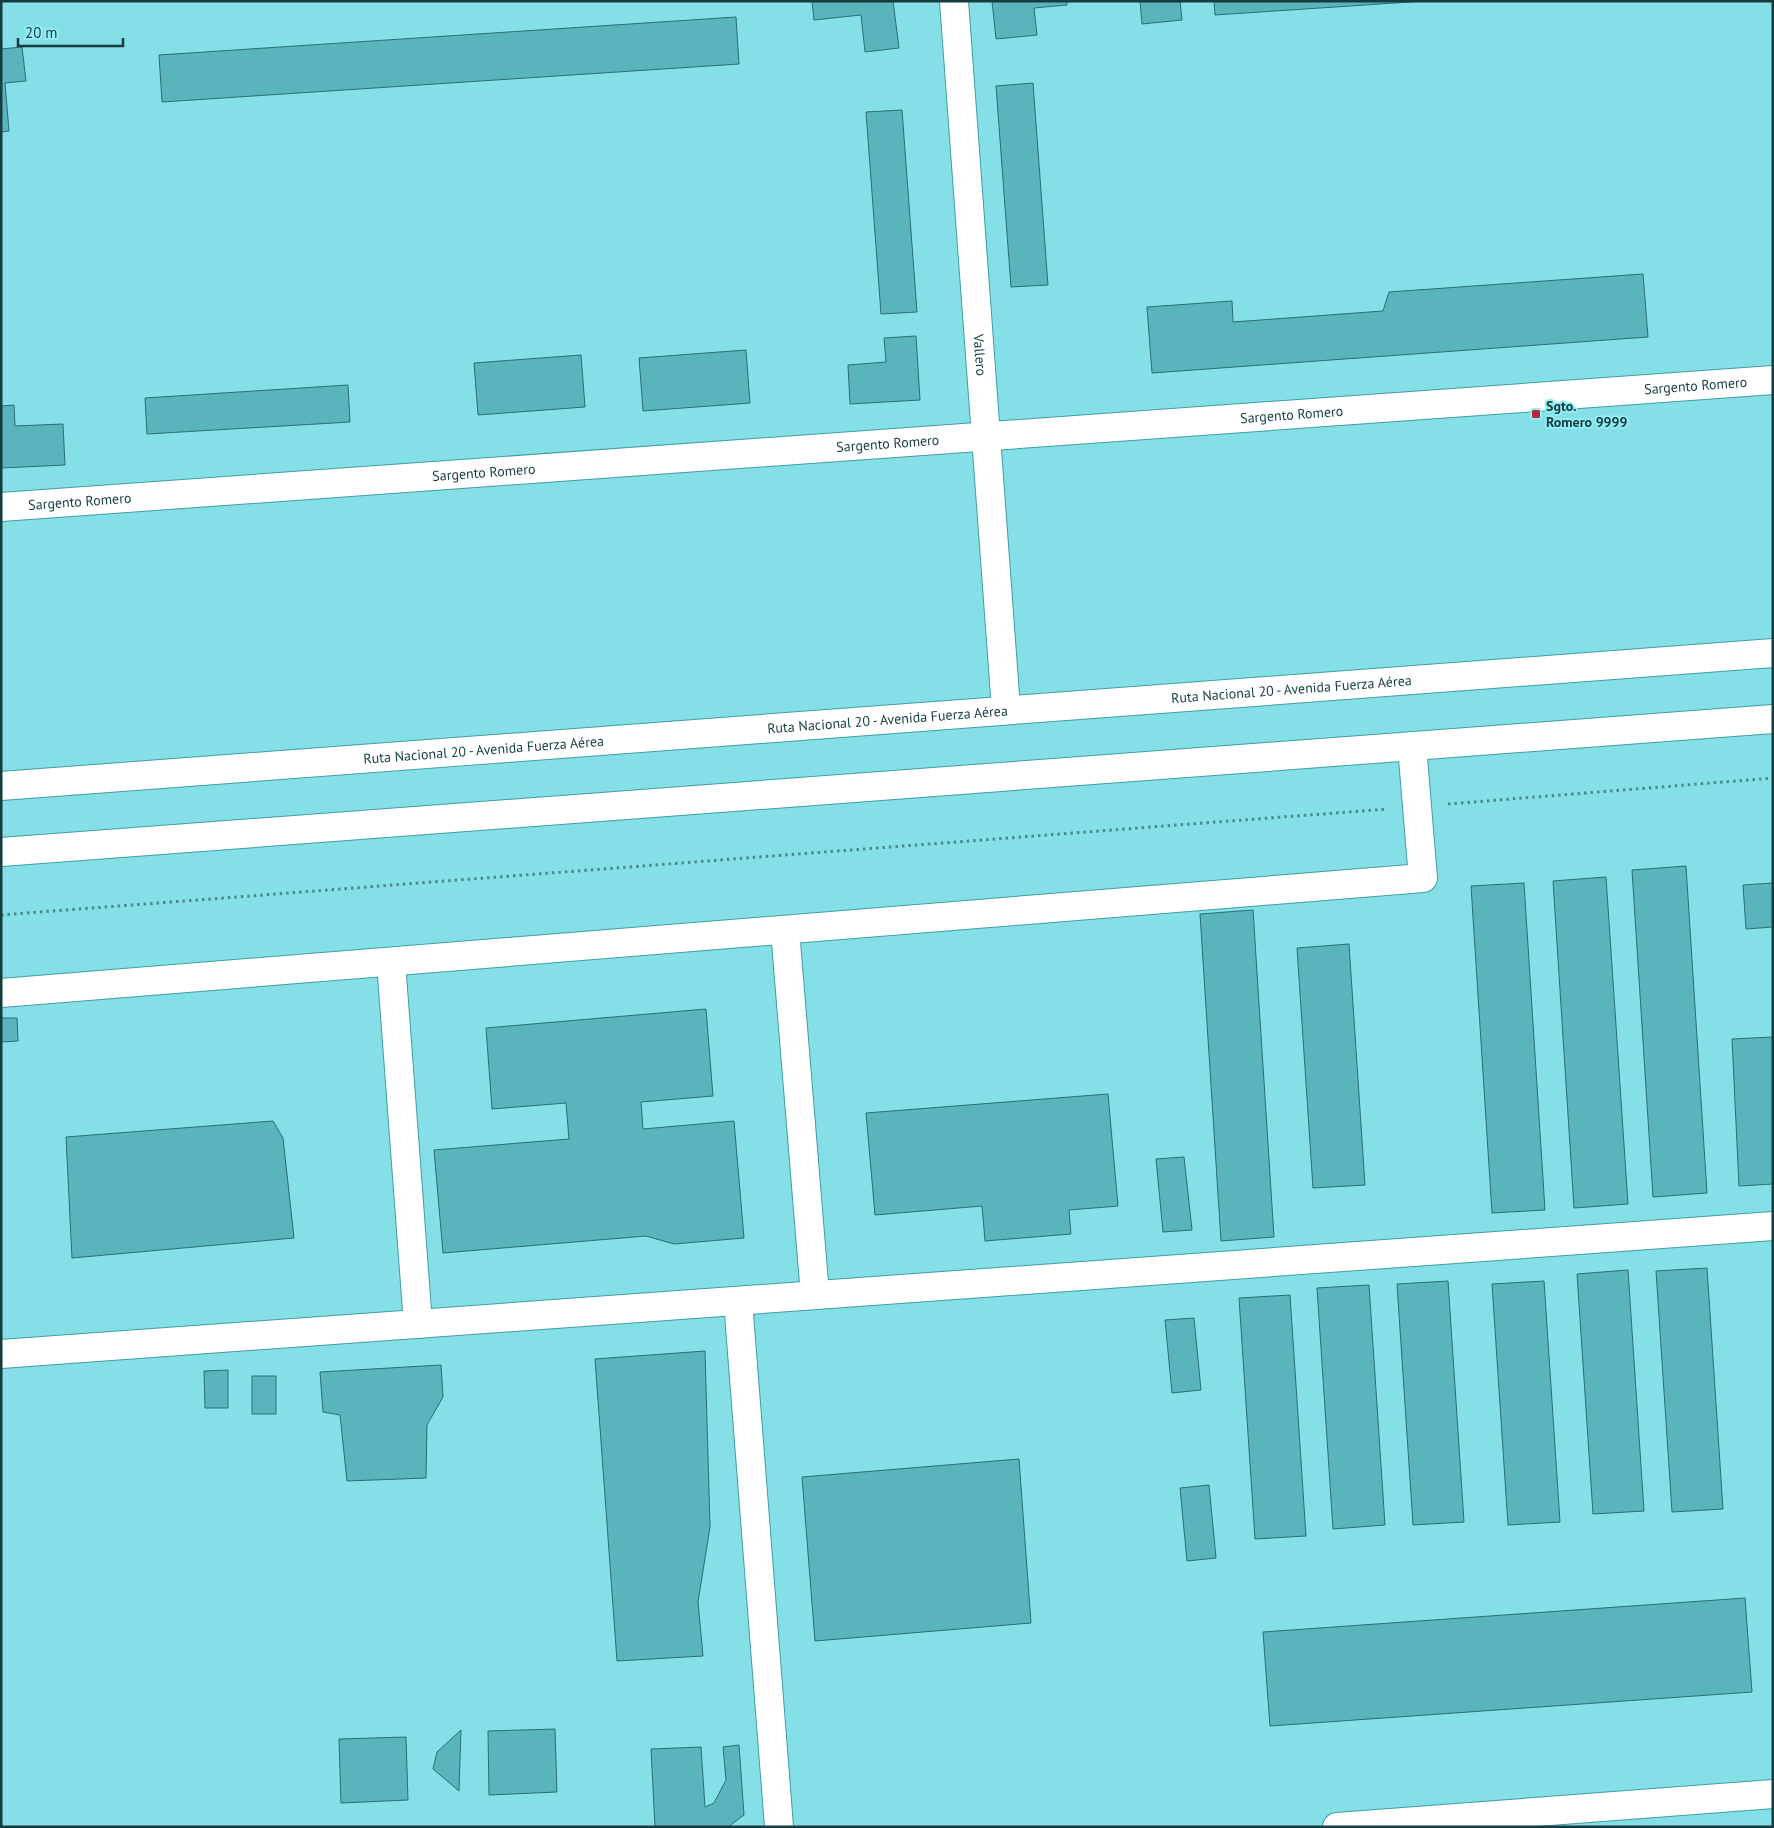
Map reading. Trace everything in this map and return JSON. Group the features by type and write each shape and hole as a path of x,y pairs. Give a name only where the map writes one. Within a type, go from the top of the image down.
{"main road":[{"name":"Vallero","path":"954,1 1006,709"},
{"name":"Sargento Romero","path":"1,507 1773,380"},
{"name":"Ruta Nacional 20 - Avenida Fuerza Aérea","path":"1,786 1006,709 1773,653"},
{"path":"1,852 1773,719"},
{"path":"1,993 1423,878 1412,746"},
{"path":"785,930 815,1295"},
{"path":"391,962 418,1324"},
{"path":"1,1354 1773,1226"},
{"path":"738,1301 779,1827"},
{"path":"1337,1827 1773,1794"}],"path":[{"path":"1,915 1773,778"}],"building":[{"path":"812,1 893,1 899,48 865,52 861,15 814,20"},
{"path":"992,1 1067,1 1067,5 1034,8 1037,35 996,39"},
{"path":"1140,1 1180,1 1182,20 1142,24"},
{"path":"1214,1 1425,1 1215,15"},
{"path":"736,17 739,64 162,102 159,55"},
{"path":"22,47 26,81 5,83 9,131 1,132 1,49"},
{"path":"1033,83 1048,285 1011,287 996,86"},
{"path":"902,110 917,312 881,314 866,112"},
{"path":"1643,274 1648,337 1152,373 1147,307 1232,301 1233,322 1383,311 1389,292"},
{"path":"916,336 920,400 850,404 848,365 886,362 884,338"},
{"path":"746,350 750,403 643,411 639,358"},
{"path":"581,355 585,407 478,415 474,363"},
{"path":"348,385 350,422 147,434 145,398"},
{"path":"14,405 15,426 63,424 65,465 1,468 1,406"},
{"path":"1686,866 1707,1193 1653,1197 1632,870"},
{"path":"1606,877 1628,1204 1574,1208 1553,881"},
{"path":"1524,883 1545,1210 1492,1213 1471,886"},
{"path":"1773,883 1773,927 1746,929 1743,885"},
{"path":"1253,910 1274,1237 1221,1241 1200,914"},
{"path":"1349,944 1365,1185 1313,1188 1297,948"},
{"path":"706,1009 713,1096 641,1102 643,1129 734,1121 744,1238 674,1244 646,1236 443,1253 434,1150 569,1139 566,1103 492,1109 486,1028"},
{"path":"1,1018 17,1018 18,1041 1,1042"},
{"path":"1773,1037 1773,1184 1739,1186 1732,1039"},
{"path":"1108,1094 1118,1206 1069,1210 1071,1234 985,1241 982,1206 875,1215 866,1113"},
{"path":"273,1121 283,1138 294,1238 72,1258 66,1137"},
{"path":"1184,1157 1192,1230 1163,1232 1156,1159"},
{"path":"1707,1268 1723,1509 1672,1512 1656,1271"},
{"path":"1628,1270 1644,1511 1593,1514 1577,1274"},
{"path":"1448,1281 1464,1522 1413,1525 1397,1284"},
{"path":"1544,1281 1560,1522 1508,1525 1492,1284"},
{"path":"1369,1285 1385,1525 1333,1529 1317,1288"},
{"path":"1290,1295 1306,1536 1255,1539 1239,1298"},
{"path":"1194,1318 1201,1390 1172,1393 1165,1320"},
{"path":"705,1351 710,1527 698,1602 703,1656 617,1661 595,1359"},
{"path":"441,1365 443,1397 427,1425 426,1478 347,1481 340,1415 323,1412 320,1372"},
{"path":"228,1370 228,1408 205,1408 204,1371"},
{"path":"252,1376 276,1376 276,1414 252,1414"},
{"path":"1019,1459 1031,1623 815,1641 802,1477"},
{"path":"1209,1485 1216,1558 1187,1561 1180,1488"},
{"path":"1745,1598 1752,1692 1270,1726 1263,1632"},
{"path":"555,1729 557,1792 489,1795 488,1731"},
{"path":"461,1730 459,1791 433,1769 437,1752"},
{"path":"406,1737 408,1800 341,1803 339,1739"},
{"path":"739,1745 744,1815 728,1827 655,1827 651,1749 701,1747 705,1807 714,1803 726,1780 723,1747"}],"place":[{"name":"Sgto. Romero 9999","path":"1536,414"}]}
